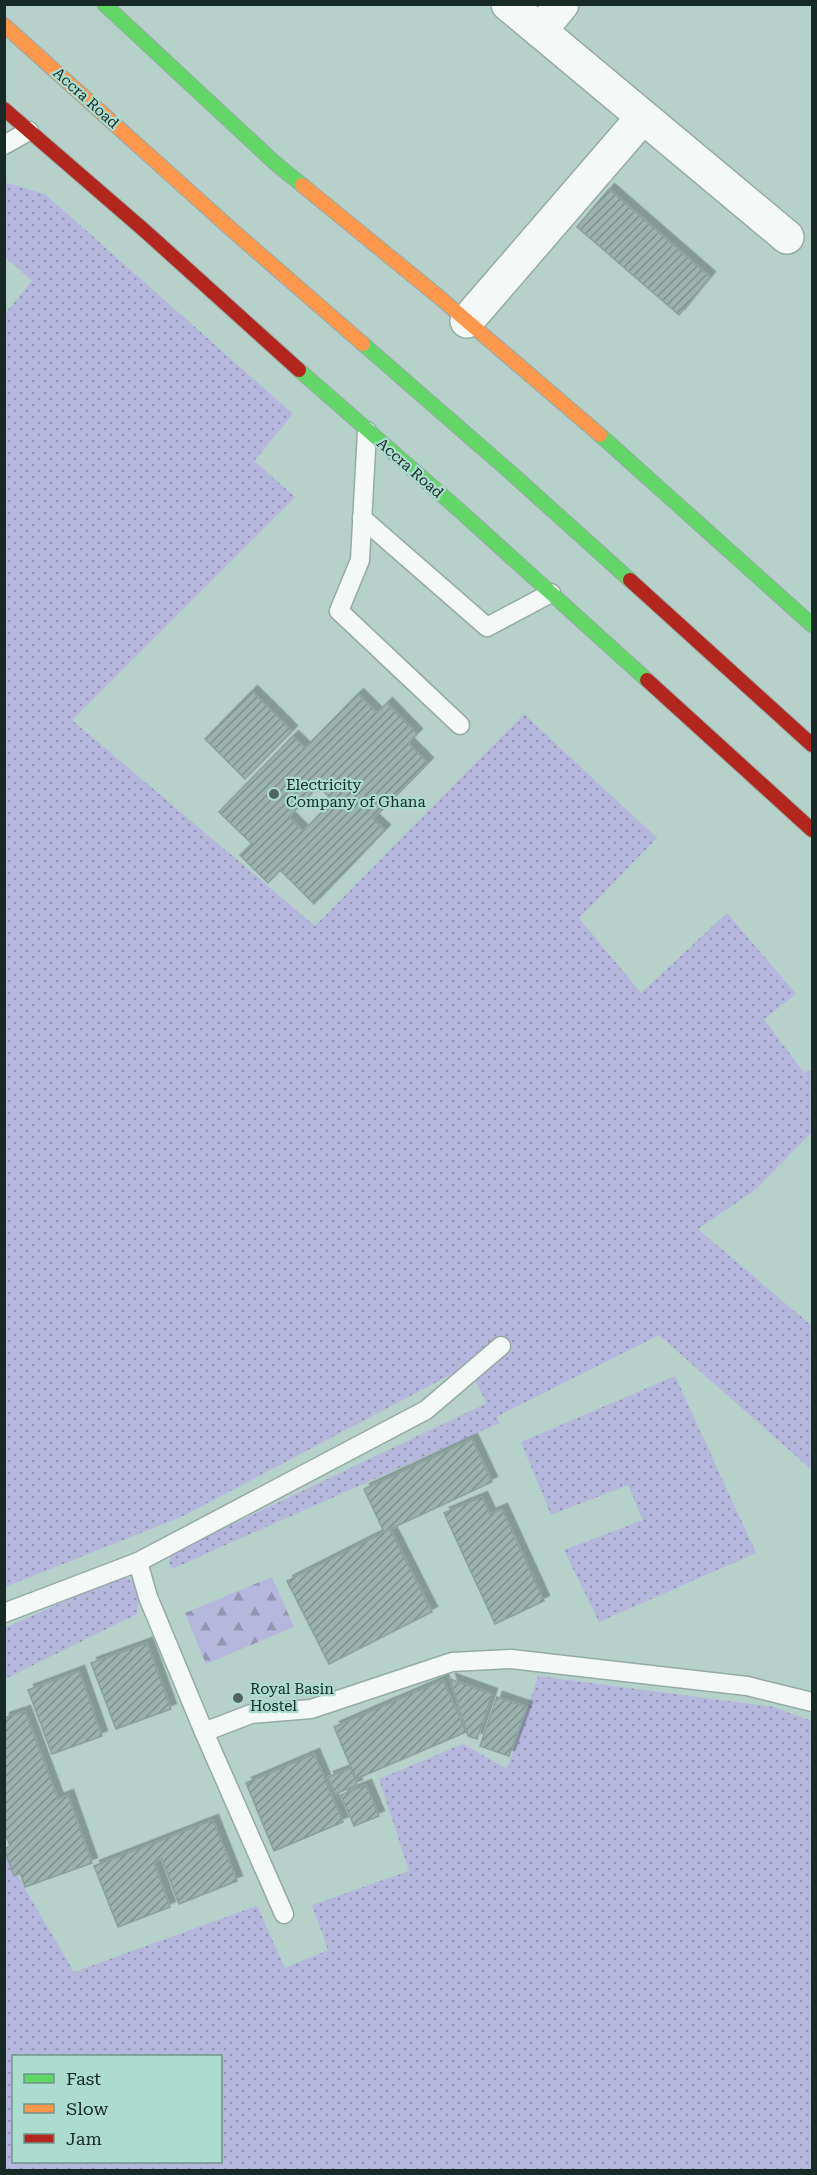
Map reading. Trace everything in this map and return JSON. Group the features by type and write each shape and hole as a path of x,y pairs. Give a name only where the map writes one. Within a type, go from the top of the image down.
{"main road":[{"path":"104,4 275,163 467,321 613,446 813,626"},
{"name":"Accra Road","path":"4,26 222,221 510,472 813,746"},
{"name":"Accra Road","path":"4,109 145,231 813,830"}],"street":[{"path":"508,4 787,237"},
{"path":"540,31 562,4"},
{"path":"467,321 643,117"}],"lane":[{"path":"4,145 29,131"},
{"path":"367,431 360,560 339,611 460,725"},
{"path":"362,518 487,627 551,593"},
{"path":"4,1613 138,1562 426,1410 501,1346"},
{"path":"138,1562 148,1597 284,1914"},
{"path":"204,1732 251,1714 311,1709 452,1662 511,1659 747,1686 813,1702"}],"green space":[{"path":"7,183 45,194 293,414 254,461 295,497 72,720 315,926 524,714 657,838 579,918 641,993 727,913 796,994 764,1019 804,1073 812,1070 812,1132 755,1190 698,1229 812,1326 812,1470 659,1335 496,1417 500,1423 172,1569 169,1561 172,1553 487,1403 467,1366 181,1517 5,1587 4,315 32,281 5,257 4,185"},
{"path":"675,1376 756,1553 599,1622 564,1550 643,1520 628,1485 551,1515 521,1442"},
{"path":"125,1577 138,1588 137,1614 5,1679 5,1628 108,1582"},
{"path":"272,1577 294,1627 206,1664 185,1613"},
{"path":"538,1676 773,1707 812,1721 812,2170 5,2170 4,1853 74,1972 257,1906 285,1968 328,1950 312,1905 409,1871 379,1779 463,1744 507,1769"}],"building":[{"path":"609,189 710,277 679,315 577,227"},
{"path":"252,691 292,731 245,779 205,739"},
{"name":"Electricity Company of Ghana","path":"358,694 377,713 387,703 417,734 408,743 428,763 373,819 385,830 314,904 280,870 268,883 240,855 252,844 219,812 293,736 305,748","holes":["318,786 333,801 303,831 289,817"]},
{"path":"472,1439 492,1482 384,1532 364,1489"},
{"path":"482,1497 490,1514 502,1509 544,1601 495,1624 444,1513"},
{"path":"390,1529 432,1612 329,1664 287,1581"},
{"path":"147,1643 171,1709 116,1729 91,1663"},
{"path":"79,1671 102,1736 52,1754 28,1690"},
{"path":"450,1679 492,1694 477,1739 468,1736"},
{"path":"443,1680 466,1732 356,1779 334,1727"},
{"path":"497,1697 527,1707 509,1756 480,1746"},
{"path":"25,1711 58,1799 68,1795 92,1863 25,1887 20,1873 14,1876 4,1849 10,1846 4,1830 4,1718"},
{"path":"314,1754 343,1822 274,1851 246,1783"},
{"path":"351,1768 357,1785 335,1794 328,1777"},
{"path":"366,1785 379,1816 354,1826 341,1795"},
{"path":"213,1820 237,1881 179,1904 162,1859 154,1862 170,1907 118,1927 94,1866"}],"traffic: fast":[{"path":"104,4 275,163 302,185"},
{"path":"363,344 630,580"},
{"path":"299,370 459,510 647,680"},
{"path":"600,435 812,625"}],"traffic: slow":[{"path":"4,25 363,344"},
{"path":"302,185 439,297 600,435"}],"traffic: jam":[{"path":"4,109 145,231 299,370"},
{"path":"630,580 812,745"},
{"path":"647,680 812,830"}],"place":[{"name":"Electricity Company of Ghana","path":"274,794"},
{"name":"Royal Basin Hostel","path":"238,1698"}]}
